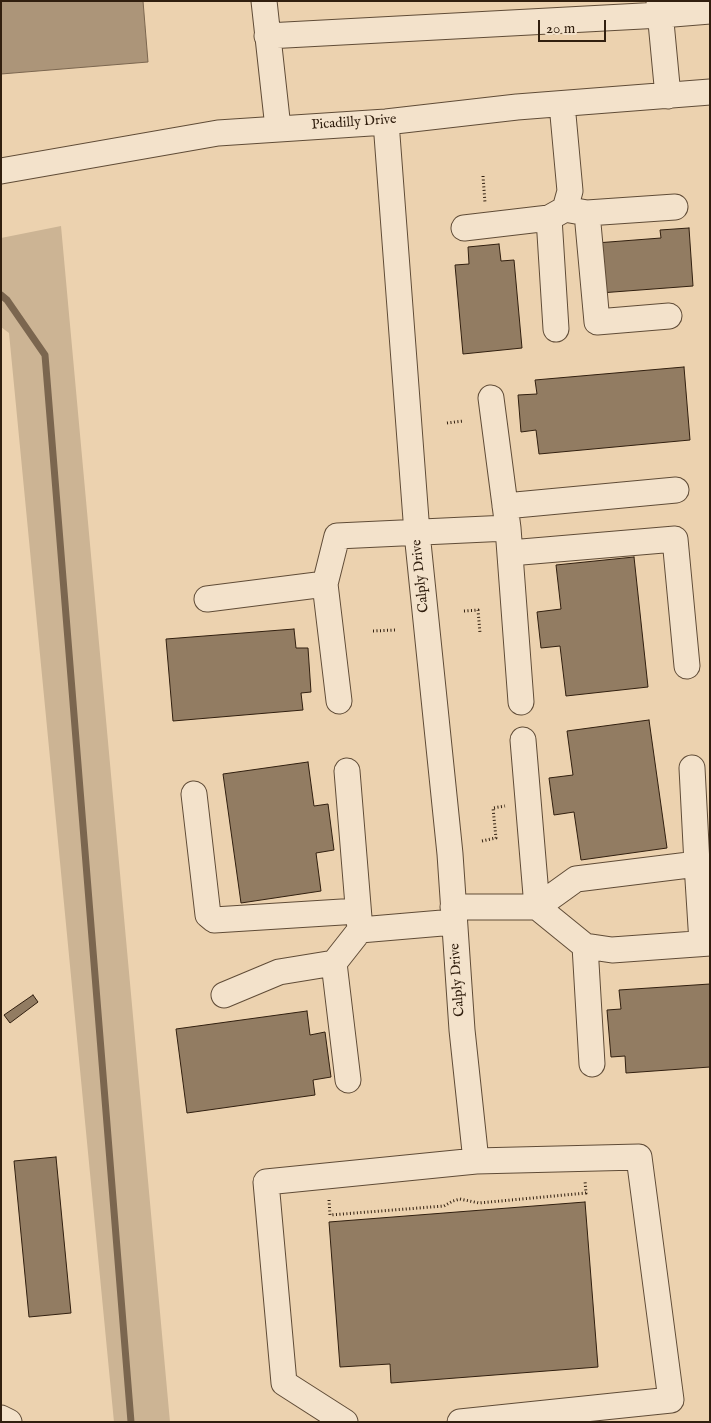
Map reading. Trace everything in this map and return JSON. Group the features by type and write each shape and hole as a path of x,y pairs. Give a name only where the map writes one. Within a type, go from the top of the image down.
{"street":[{"path":"264,1 278,128"},
{"path":"267,36 660,8 710,11"},
{"path":"660,8 668,96"},
{"name":"Picadilly Drive","path":"1,171 218,133 386,122 562,104 710,92"},
{"path":"556,329 570,191 562,104"},
{"name":"Calply Drive","path":"386,122 416,533 450,854 462,1030 476,1161"},
{"path":"464,228 567,213 674,206"},
{"path":"567,213 596,322 669,316"},
{"path":"491,398 507,517 521,702"},
{"path":"339,701 325,584 337,536 416,533 676,490"},
{"path":"510,554 675,538 687,666"},
{"path":"207,599 325,584"},
{"path":"523,740 537,906 586,946 612,950 706,943 697,864 692,768"},
{"path":"347,770 359,920 334,963 348,1080"},
{"path":"194,794 208,915 214,920 359,920 537,906 576,879 697,864"},
{"path":"586,946 592,1064"},
{"path":"224,995 279,972 334,963"},
{"path":"345,1422 284,1383 266,1182 476,1161 639,1157 671,1400 460,1422"},
{"path":"1,1418 9,1422"}],"path":[{"path":"483,176 486,208"},
{"path":"447,423 463,421"},
{"path":"464,611 478,610 480,633"},
{"path":"373,631 395,630"},
{"path":"482,841 496,838 493,808 509,805"},
{"path":"329,1194 330,1215 444,1206 453,1200 460,1199 479,1203 586,1194 585,1178"}],"shaded area":[{"path":"1,1 143,1 148,62 1,74"},
{"path":"61,226 170,1422 114,1422 9,333 1,327 1,238"}],"building":[{"path":"689,228 693,286 600,293 596,243 661,238 660,230"},
{"path":"499,244 501,261 514,260 522,348 463,354 455,265 469,264 468,247"},
{"path":"684,367 690,440 539,454 536,430 521,432 518,395 537,394 535,380"},
{"path":"634,557 648,687 566,696 560,646 541,648 537,612 561,609 556,565"},
{"path":"294,629 296,648 308,648 311,692 301,693 303,710 173,721 166,639"},
{"path":"649,720 667,848 581,860 574,812 554,815 549,778 573,775 567,731"},
{"path":"308,762 314,806 328,804 334,850 316,853 321,891 241,903 223,774"},
{"path":"710,984 710,1067 626,1073 625,1056 611,1057 607,1010 621,1009 619,990"},
{"path":"33,995 38,1002 10,1023 4,1015"},
{"path":"307,1011 310,1035 325,1032 331,1077 313,1080 315,1095 187,1113 176,1029"},
{"path":"56,1157 71,1313 29,1317 14,1161"},
{"path":"585,1202 598,1367 391,1383 390,1364 340,1367 329,1222"}],"waterway":[{"path":"1,295 7,300 45,355 131,1422"}]}
